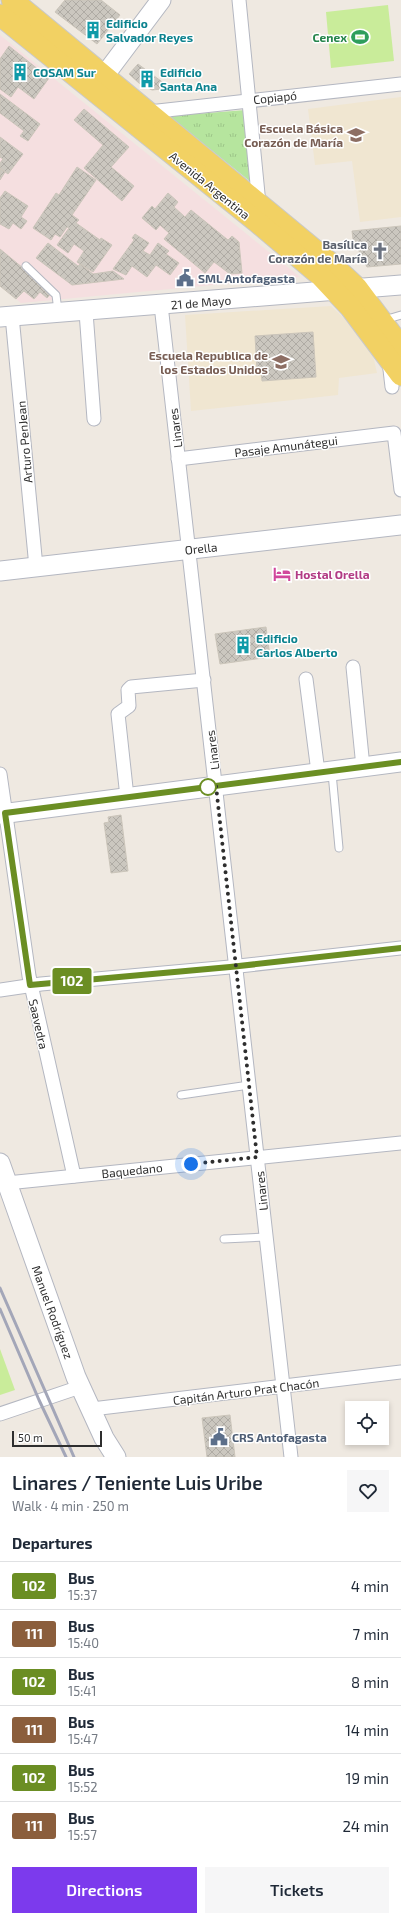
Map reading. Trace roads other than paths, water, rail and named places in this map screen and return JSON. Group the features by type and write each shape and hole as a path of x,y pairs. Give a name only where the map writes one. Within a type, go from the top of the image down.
{"main road":[{"name":"Avenida Argentina","path":"12,0 98,83 256,222 321,276 394,351"},
{"name":"Avenida Argentina","path":"0,15 98,83 149,112 392,318 396,381"}],"street":[{"path":"98,83 161,0"},
{"path":"239,0 259,204"},
{"name":"Copiapó","path":"149,112 401,84"},
{"name":"21 de Mayo","path":"6,317 86,312 401,285"},
{"name":"Linares","path":"161,305 291,1457"},
{"path":"86,312 94,419"},
{"name":"Arturo PenJean","path":"6,317 36,567"},
{"name":"Pasaje Amunátegui","path":"178,459 394,433 401,490"},
{"name":"Orella","path":"0,571 401,525"},
{"path":"353,668 363,767"},
{"path":"306,679 325,771"},
{"path":"127,797 118,714 129,706 128,690 131,687 204,680"},
{"path":"3,813 401,762"},
{"name":"Saavedra","path":"0,774 3,813 30,985 74,1176"},
{"path":"0,990 30,985 236,966 401,948"},
{"name":"Baquedano","path":"7,1183 401,1143"},
{"name":"Manuel Rodríguez","path":"0,1163 80,1387 92,1409 104,1438 116,1457"},
{"name":"Capitán Arturo Prat Chacón","path":"92,1409 401,1372"},
{"path":"0,1414 80,1387"}],"lane":[{"path":"26,266 56,295 58,313"},
{"path":"325,771 339,848"},
{"path":"181,1095 249,1085"},
{"path":"224,1239 266,1237"}],"railway":[{"path":"0,1288 74,1457"},
{"path":"0,1309 39,1400 66,1457"}],"place":[{"name":"Edificio Salvador Reyes","path":"93,30"},
{"name":"Cenex","path":"360,37"},
{"name":"COSAM Sur","path":"20,72"},
{"name":"Edificio Santa Ana","path":"147,79"},
{"name":"Escuela Básica Corazón de María","path":"356,135"},
{"name":"Basílica Corazón de María","path":"380,251"},
{"name":"SML Antofagasta","path":"185,278"},
{"name":"Escuela Republica de los Estados Unidos","path":"281,362"},
{"name":"Hostal Orella","path":"282,574"},
{"name":"Edificio Carlos Alberto","path":"243,645"},
{"name":"CRS Antofagasta","path":"219,1437"}]}
